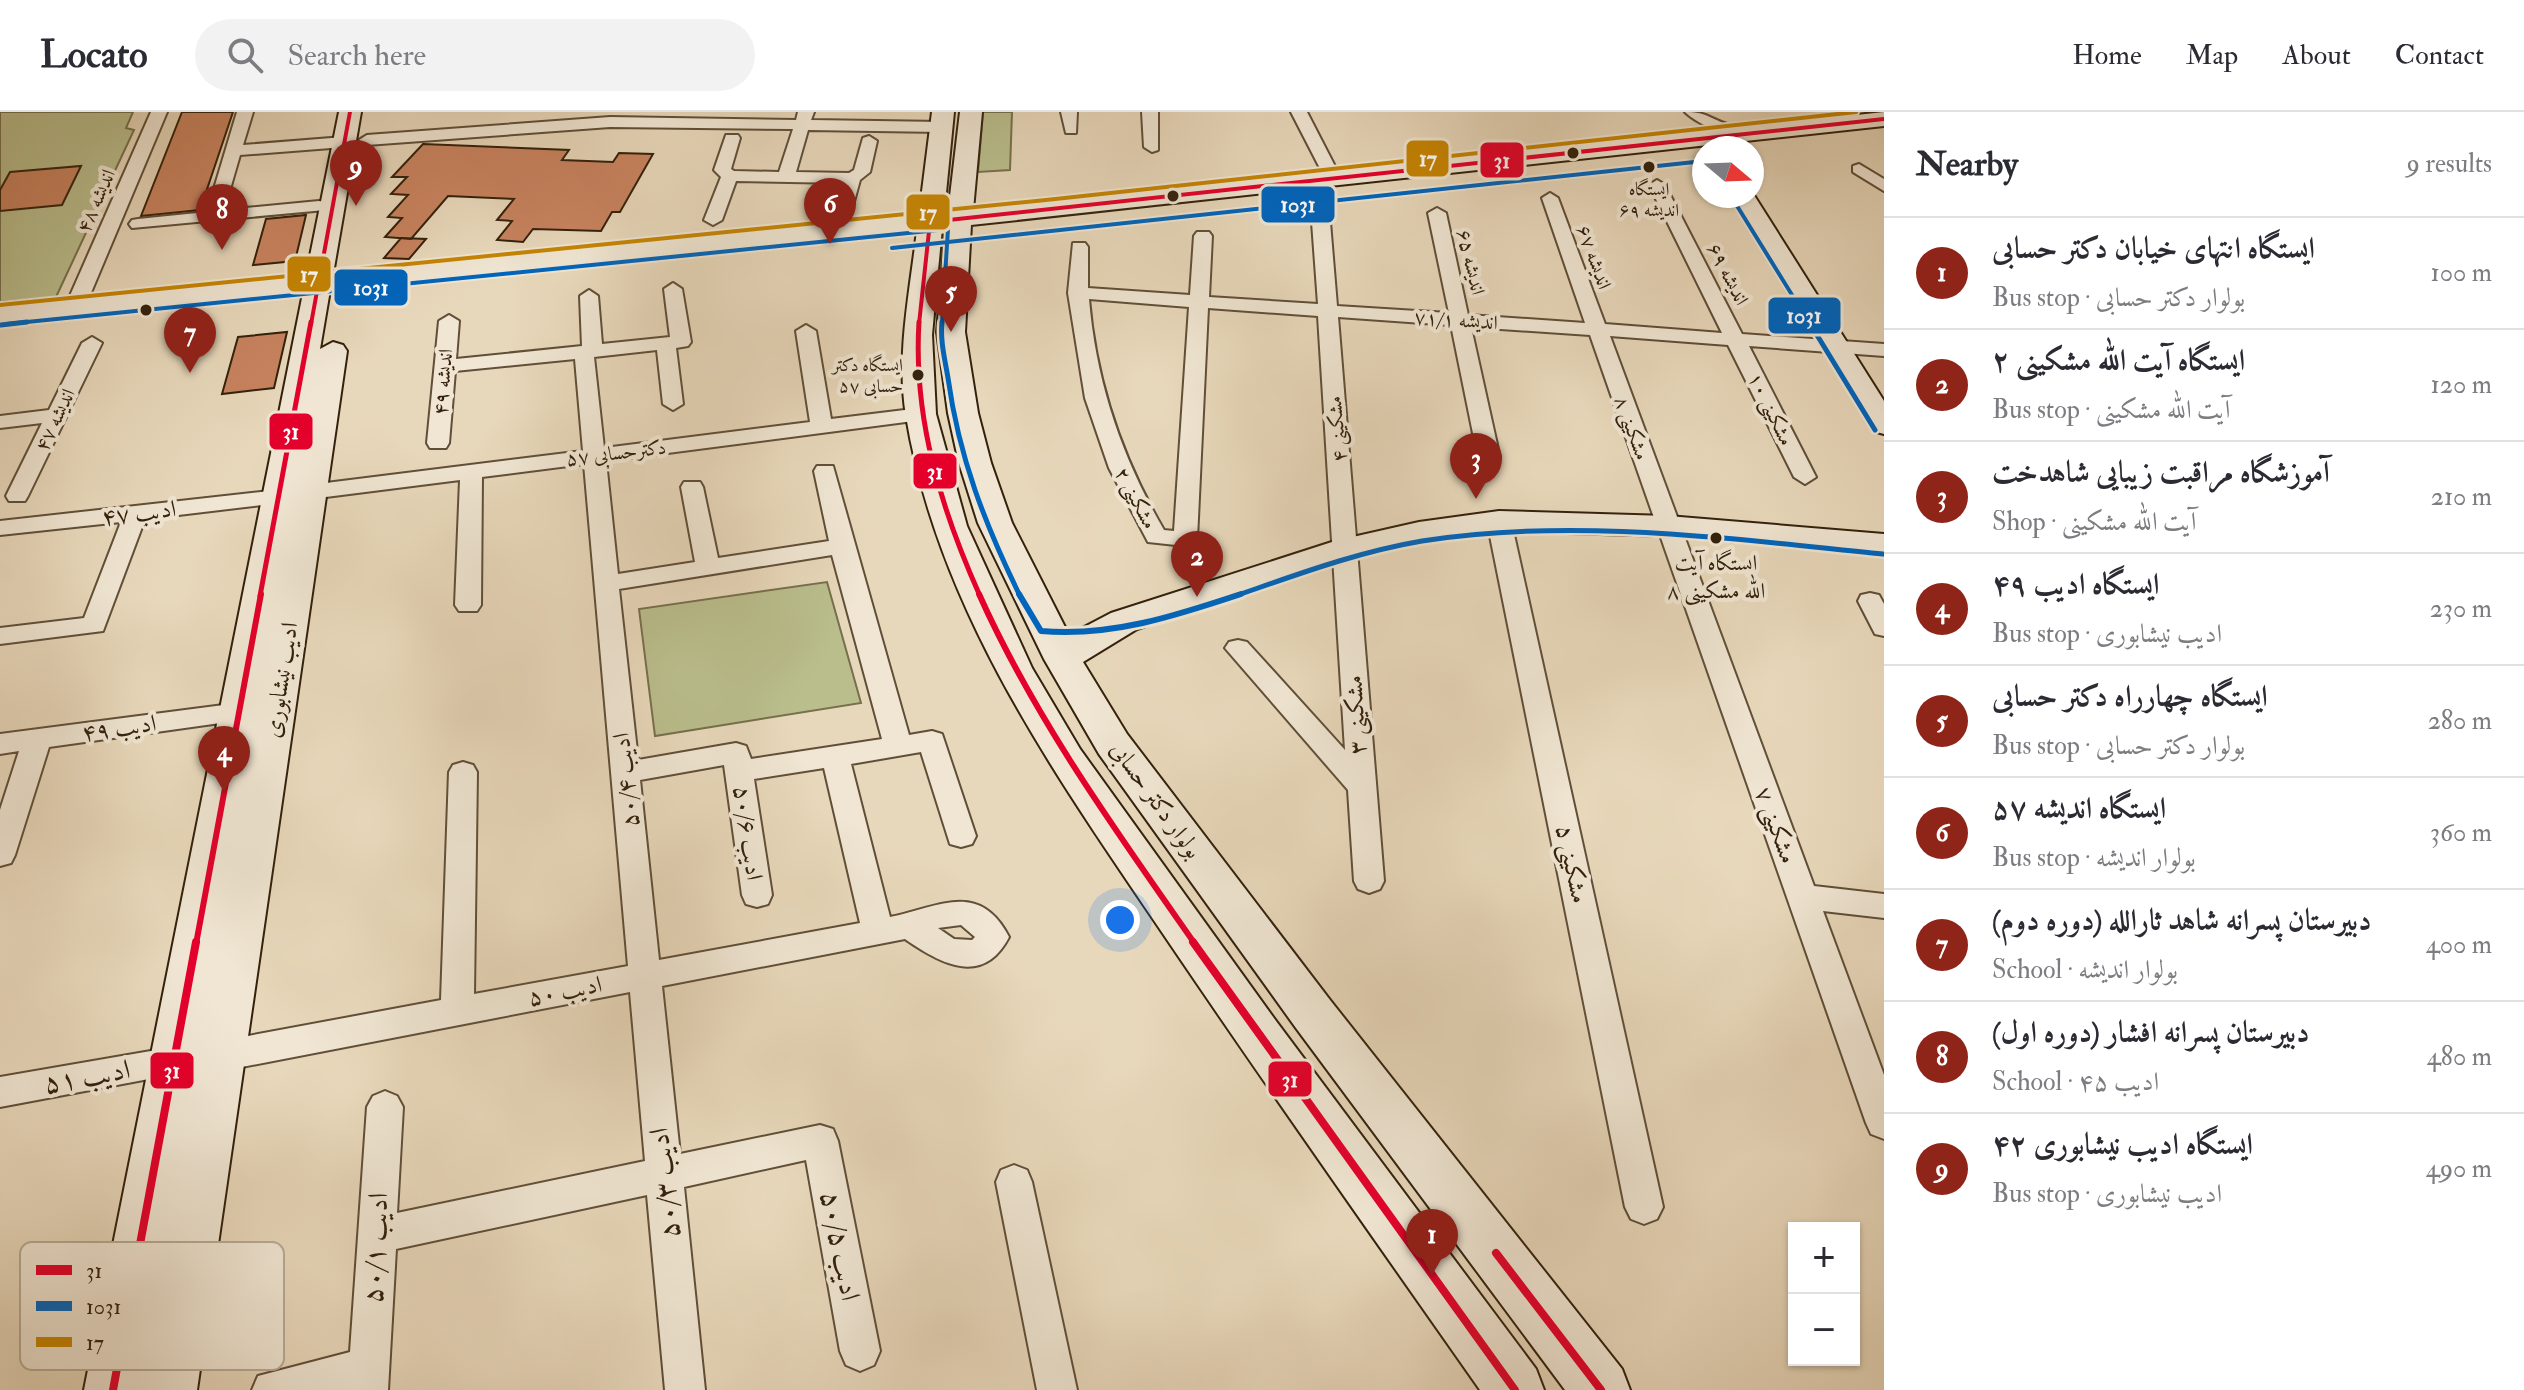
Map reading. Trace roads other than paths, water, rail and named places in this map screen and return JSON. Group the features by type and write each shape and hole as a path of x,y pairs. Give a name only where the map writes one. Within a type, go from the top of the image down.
{"main road":[{"name":"بولوار دکتر حسابی","path":"971,112 964,179 944,227 918,335 921,414 950,526 1013,668 1066,759 1259,1036 1515,1390"},
{"path":"1742,136 1884,119"},
{"name":"بولوار دکتر حسابی","path":"942,120 944,227 953,281 951,332 963,413 975,463 995,523 1053,640 1113,744 1313,1014 1601,1390"},
{"name":"ادیب نیشابوری","path":"191,1242 253,854 295,494 358,126"},
{"path":"1764,145 1884,133"},
{"path":"0,330 330,289 944,227 1047,210 1333,178 1692,145"},
{"path":"944,227 1025,225 1692,146"},
{"path":"964,179 974,187 999,197 1047,210"},
{"path":"1750,208 1884,425"},
{"path":"953,281 988,244 1025,225"},
{"path":"0,315 330,289"},
{"name":"ادیب نیشابوری","path":"141,1242 239,712 295,494"},
{"path":"1053,640 1078,646 1124,621 1347,548 1419,532 1499,521 1668,526 1884,544"},
{"path":"211,860 253,854"},
{"name":"ادیب نیشابوری","path":"113,1390 117,1370"},
{"name":"ادیب نیشابوری","path":"168,1390 171,1370"}],"street":[{"name":"اندیشه ۴۸","path":"75,307 159,112"},
{"path":"214,216 245,112"},
{"path":"481,112 481,131"},
{"path":"1069,112 1071,130"},
{"path":"1150,112 1152,147"},
{"path":"1299,112 1333,178"},
{"path":"1693,112 1725,129 1755,133"},
{"path":"1693,112 1703,136"},
{"path":"233,151 358,126 481,131 606,117 805,118 873,123 942,120"},
{"path":"786,177 805,118"},
{"path":"732,138 722,170 730,176 852,178 862,172 873,123"},
{"path":"1859,169 1884,186"},
{"path":"713,220 730,176"},
{"path":"844,212 852,178"},
{"name":"اندیشه ۶۹","path":"1657,185 1737,340"},
{"name":"اندیشه ۶۷","path":"1550,198 1596,330"},
{"path":"138,224 319,206"},
{"name":"اندیشه ۶۵","path":"1437,213 1489,458"},
{"name":"مشکینی ۴","path":"1321,222 1347,548"},
{"path":"1197,300 1203,236"},
{"path":"1077,293 1079,247"},
{"path":"673,289 673,404"},
{"name":"اندیشه ۷۱/۱","path":"1077,293 1884,350"},
{"name":"مشکینی ۲","path":"1077,293 1086,369 1103,432 1129,492 1156,537 1185,539 1197,300"},
{"name":"ادیب ۵۰/۴","path":"589,296 588,352 594,456 645,976"},
{"name":"اندیشه ۴۹","path":"438,443 449,321"},
{"name":"مشکینی ۸","path":"1596,330 1668,526"},
{"path":"806,331 822,427"},
{"name":"مشکینی ۱۰","path":"1737,340 1805,477"},
{"name":"اندیشه ۴۷","path":"17,496 92,343"},
{"path":"445,366 673,343"},
{"name":"دکترحسابی ۵۷","path":"295,494 921,414"},
{"path":"0,422 57,415"},
{"path":"825,471 842,546 898,746"},
{"path":"468,605 471,472"},
{"path":"692,487 708,567"},
{"name":"ادیب ۴۷","path":"0,528 295,494"},
{"path":"0,636 94,625 136,513"},
{"name":"مشکینی ۵","path":"1499,521 1644,1207"},
{"name":"مشکینی ۷","path":"1668,526 1884,1123"},
{"path":"607,583 842,546"},
{"name":"مشکینی ۳","path":"1347,548 1360,785 1369,881"},
{"path":"1870,601 1884,628"},
{"path":"1238,648 1360,785"},
{"name":"ادیب ۴۹","path":"0,744 239,712"},
{"path":"0,855 37,740"},
{"path":"625,772 736,753 740,771 932,741 961,836"},
{"name":"ادیب ۵۰","path":"221,1056 894,929 835,757"},
{"name":"ادیب ۵۰/۶","path":"740,771 757,895"},
{"path":"457,1011 463,772"},
{"path":"1802,897 1884,906"},
{"name":"ادیب ۵۰/۳","path":"645,976 685,1390"},
{"name":"ادیب ۵۱","path":"0,1092 174,1062"},
{"name":"ادیب ۵۰/۱","path":"368,1379 385,1107"},
{"name":"ادیب ۵۰/۵","path":"664,1174 820,1141 860,1351"},
{"path":"377,1235 664,1174"},
{"path":"1014,1182 1057,1390"},
{"path":"272,1390 368,1379"}],"place":[{"name":"ایستگاه اندیشه ۶۹","path":"1649,167"},
{"name":"ایستگاه ادیب نیشابوری ۴۲","path":"356,206"},
{"name":"ایستگاه اندیشه ۵۷","path":"830,244"},
{"name":"دبیرستان پسرانه افشار (دوره اول)","path":"222,250"},
{"name":"ایستگاه چهارراه دکتر حسابی","path":"951,332"},
{"name":"دبیرستان پسرانه شاهد ثارالله (دوره دوم)","path":"190,373"},
{"name":"ایستگاه دکتر حسابی ۵۷","path":"918,375"},
{"name":"آموزشگاه مراقبت زیبایی شاهدخت","path":"1476,499"},
{"name":"ایستگاه آیت الله مشکینی ۸","path":"1716,538"},
{"name":"ایستگاه آیت الله مشکینی ۲","path":"1197,597"},
{"name":"ایستگاه ادیب ۴۹","path":"224,792"},
{"name":"ایستگاه انتهای خیابان دکتر حسابی","path":"1432,1275"}]}
